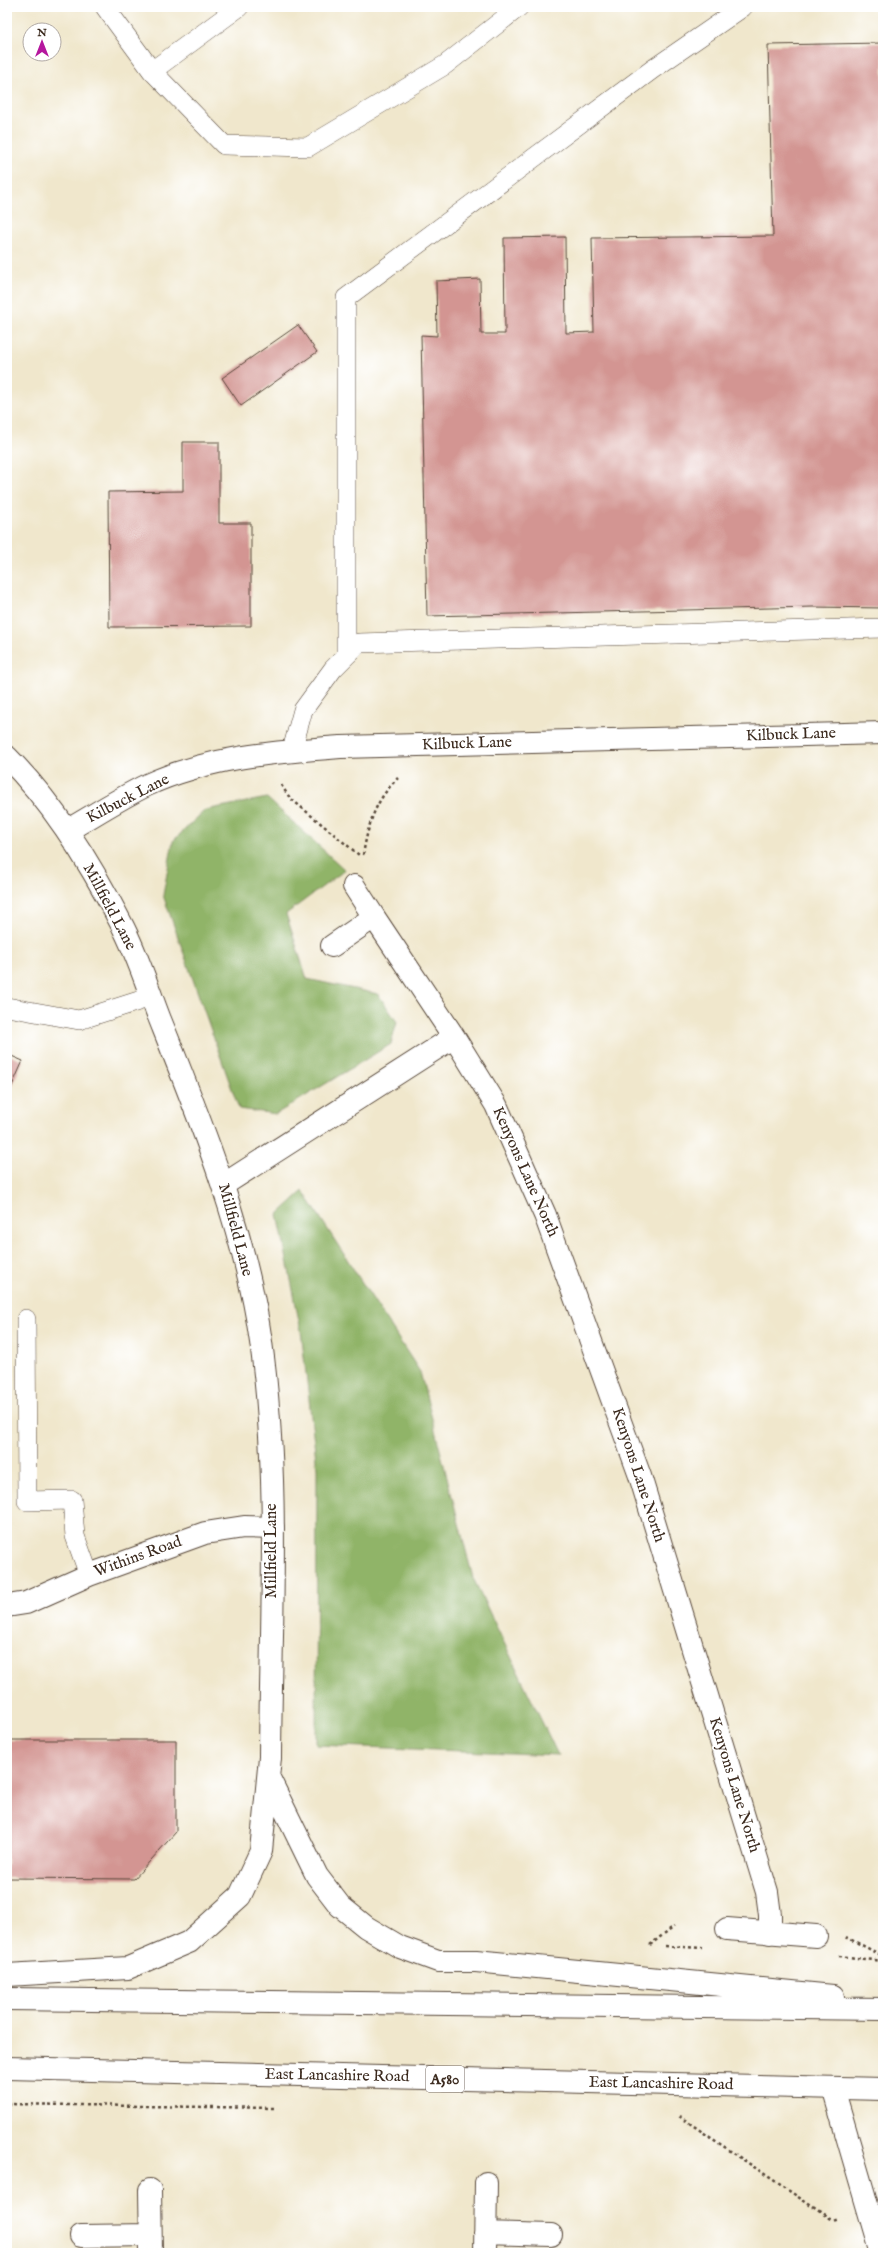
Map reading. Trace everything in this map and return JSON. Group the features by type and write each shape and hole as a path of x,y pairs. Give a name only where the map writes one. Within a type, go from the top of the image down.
{"main road":[{"name":"Kilbuck Lane","path":"68,830 148,785 183,772 228,760 292,750 883,733"},
{"name":"Millfield Lane","path":"7,757 20,770 68,830 122,925 193,1101 223,1185 244,1258 261,1341 270,1435 273,1528 269,1768 261,1852 240,1896 189,1942 128,1968 7,1975"},
{"name":"Kenyons Lane North","path":"354,886 454,1037 496,1105 545,1215 638,1468 767,1892 770,1915 770,1932"},
{"path":"332,946 374,917"},
{"path":"223,1185 454,1037"},
{"name":"Withins Road","path":"7,1606 26,1603 89,1575 205,1533 244,1527 273,1528"},
{"path":"269,1768 317,1876 340,1906 366,1927 400,1947 438,1961 476,1961 883,2000"},
{"path":"727,1929 816,1936"},
{"path":"7,1999 883,2009"},
{"name":"East Lancashire Road","path":"7,2068 883,2089"},
{"path":"833,2088 881,2253"},
{"path":"486,2183 485,2243 551,2235"},
{"path":"81,2236 150,2244 150,2190"}],"lane":[{"path":"105,7 152,71 224,145 308,147 445,65 519,7"},
{"path":"152,71 239,7"},
{"path":"346,656 346,298 653,69 743,7"},
{"path":"292,750 303,710 333,669 359,643 883,628"},
{"path":"7,1007 79,1020 152,997"},
{"path":"26,1318 27,1501 72,1500 75,1536 89,1575"}],"path":[{"path":"279,783 290,798 362,858 369,823 381,797 399,777 435,745"},
{"path":"650,1945 674,1926"},
{"path":"816,1936 846,1936 883,1956"},
{"path":"676,2114 832,2220"}],"green space":[{"path":"267,798 345,870 286,914 307,979 378,994 397,1022 391,1044 276,1114 239,1109 163,895 173,841 205,810"},
{"path":"303,1191 420,1372 473,1578 558,1755 316,1745 317,1468 301,1331 278,1214"}],"building":[{"path":"883,43 883,608 813,607 427,616 421,335 437,336 436,281 480,279 481,334 505,334 504,238 565,237 566,333 594,332 592,238 773,236 768,45"},
{"path":"298,325 317,352 241,406 222,378"},
{"path":"183,442 219,442 219,523 251,523 251,626 109,627 108,492 183,491"},
{"path":"7,1054 23,1061 7,1097"},
{"path":"7,1740 176,1740 176,1832 134,1879 7,1878"}]}
